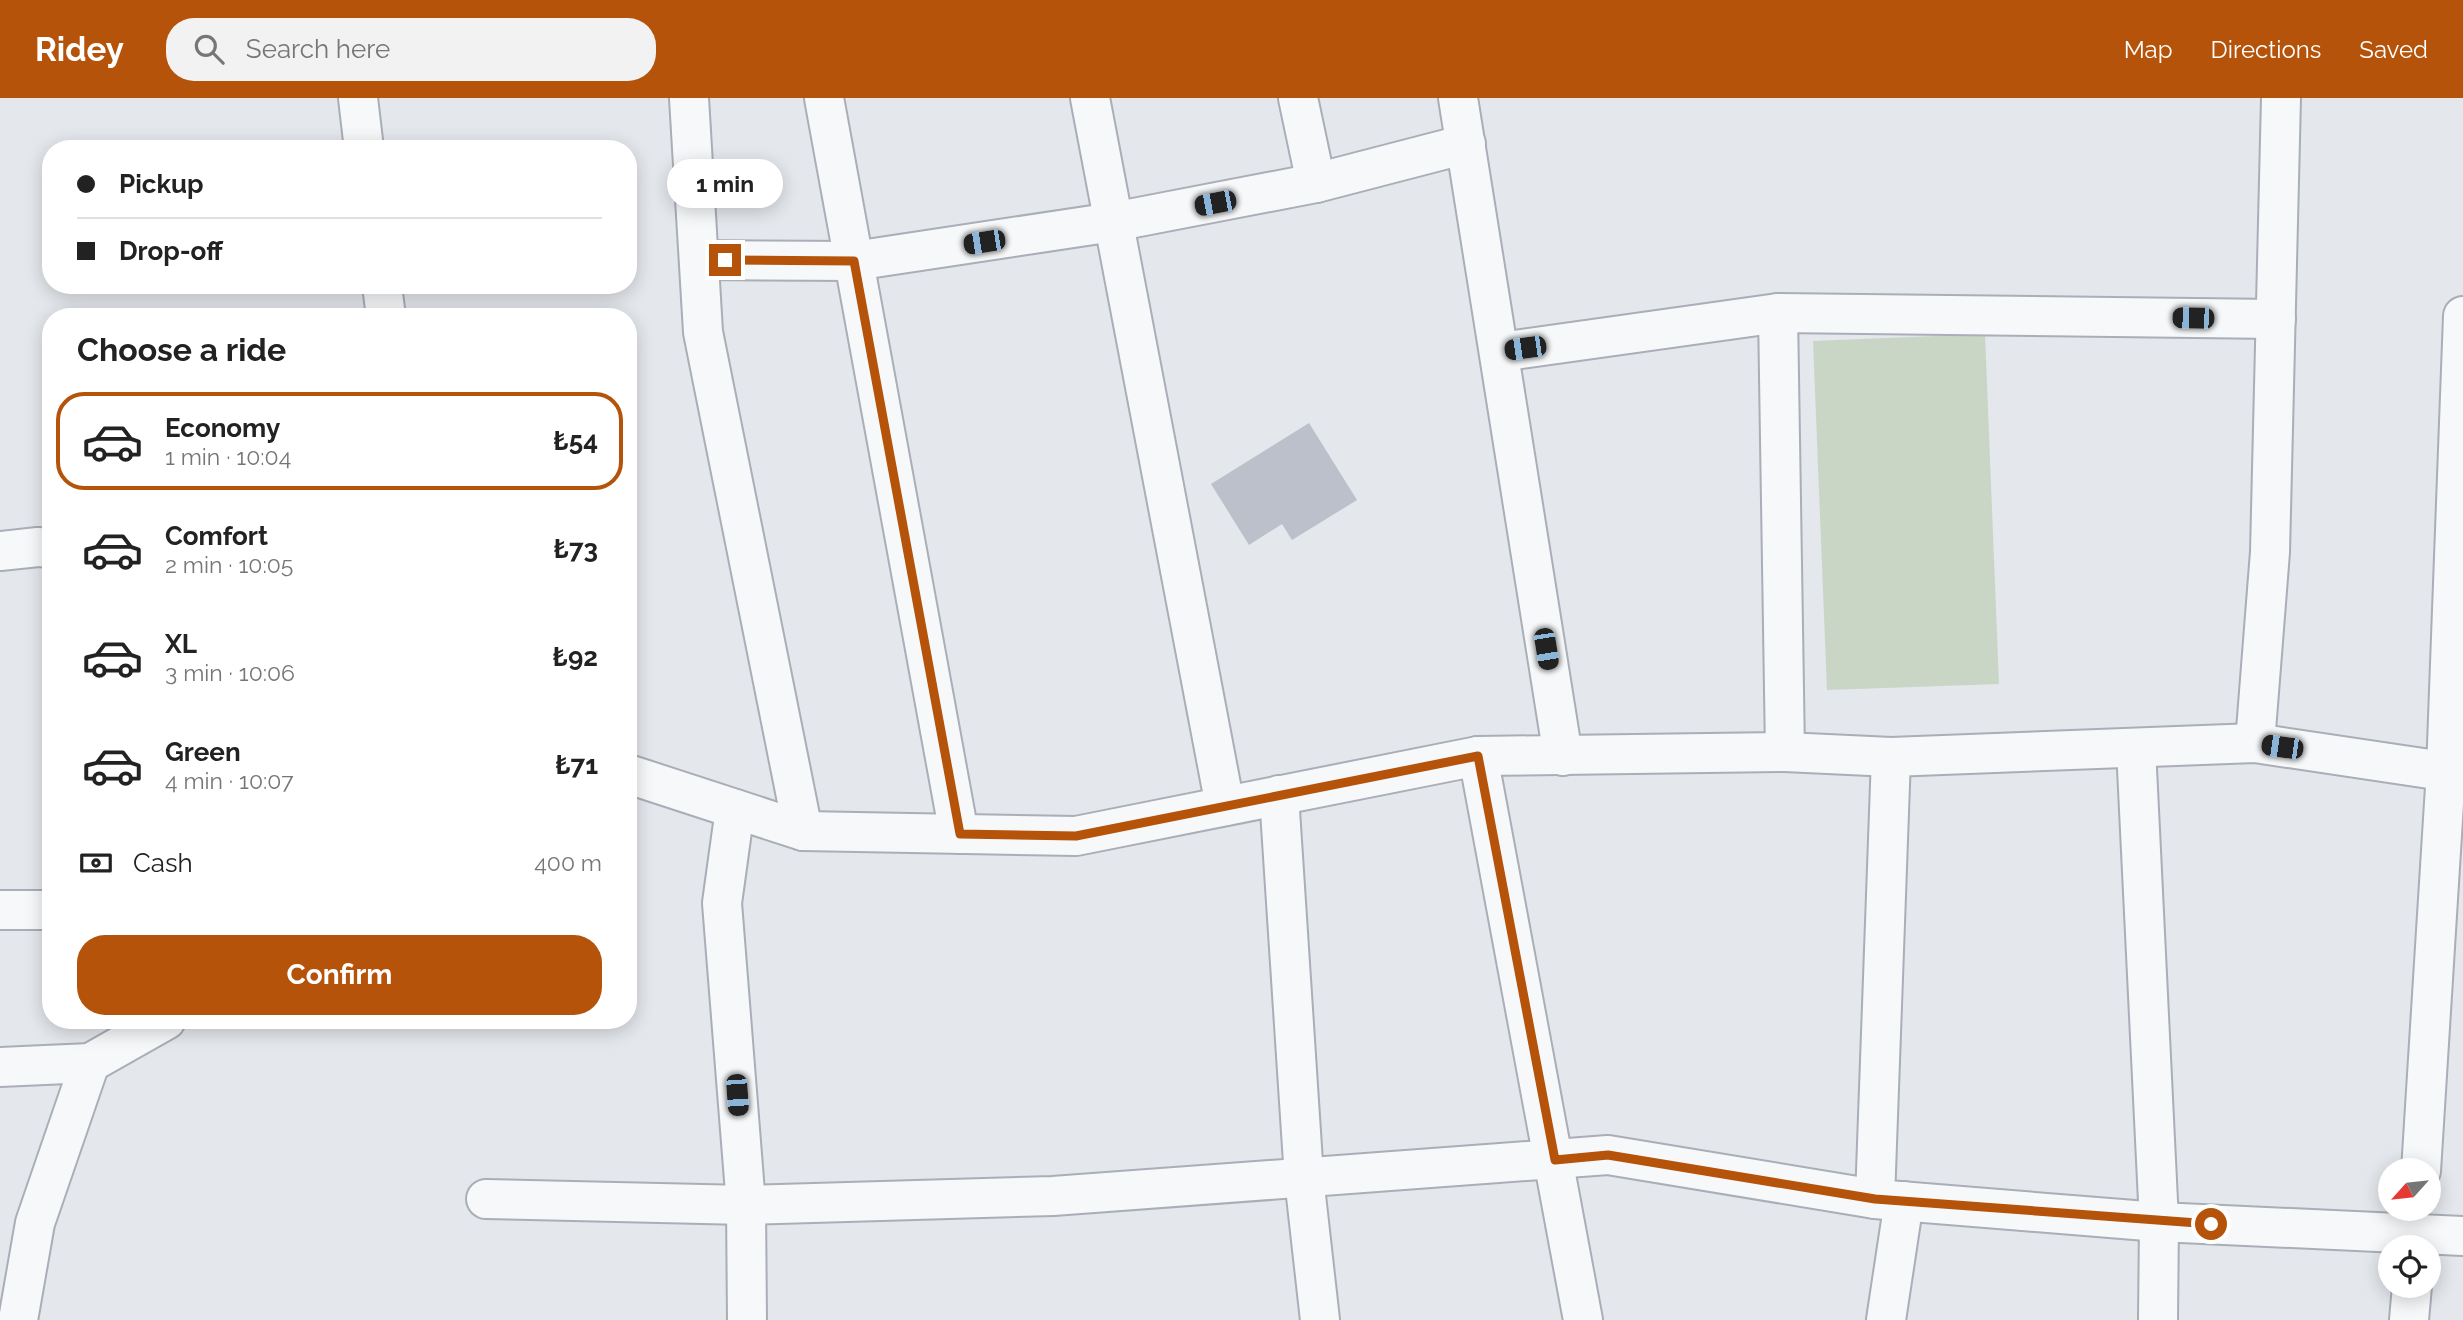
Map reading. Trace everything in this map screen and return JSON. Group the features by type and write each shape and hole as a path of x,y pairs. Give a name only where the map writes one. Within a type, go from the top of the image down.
{"street":[{"path":"358,98 363,140"},
{"path":"689,98 703,332 803,831"},
{"path":"824,98 960,834"},
{"path":"1090,98 1225,806"},
{"path":"1298,98 1316,183"},
{"path":"1458,98 1563,757"},
{"path":"2255,743 2270,552 2281,98"},
{"path":"699,260 854,261 1114,222 1316,183 1466,144"},
{"path":"1500,352 1778,313 2276,319"},
{"path":"1778,313 1785,752"},
{"path":"2422,1158 2454,772 2463,316"},
{"path":"0,551 42,547"},
{"path":"637,777 803,831 1076,836 1478,756 1563,757 1785,752 1892,757 2255,743 2454,772"},
{"path":"2136,748 2159,1222 2158,1320"},
{"path":"1478,756 1583,1320"},
{"path":"1886,1320 1892,757"},
{"path":"1279,795 1304,1178 1320,1320"},
{"path":"735,809 722,902 746,1205 747,1320"},
{"path":"0,910 42,910"},
{"path":"0,1067 90,1063 150,1029"},
{"path":"18,1320 35,1223 90,1063"},
{"path":"486,1199 746,1205 1053,1196 1608,1155 1889,1200 2159,1222 2417,1230 2463,1237"},
{"path":"2409,1320 2411,1298"}],"green space":[{"path":"1985,334 1999,684 1827,690 1813,341"}],"building":[{"path":"1309,423 1357,500 1292,540 1282,524 1249,545 1211,484"}],"route":[{"path":"725,260 854,261 960,834 1076,836 1478,756 1555,1160 1608,1155 1875,1199 2211,1224"}]}
